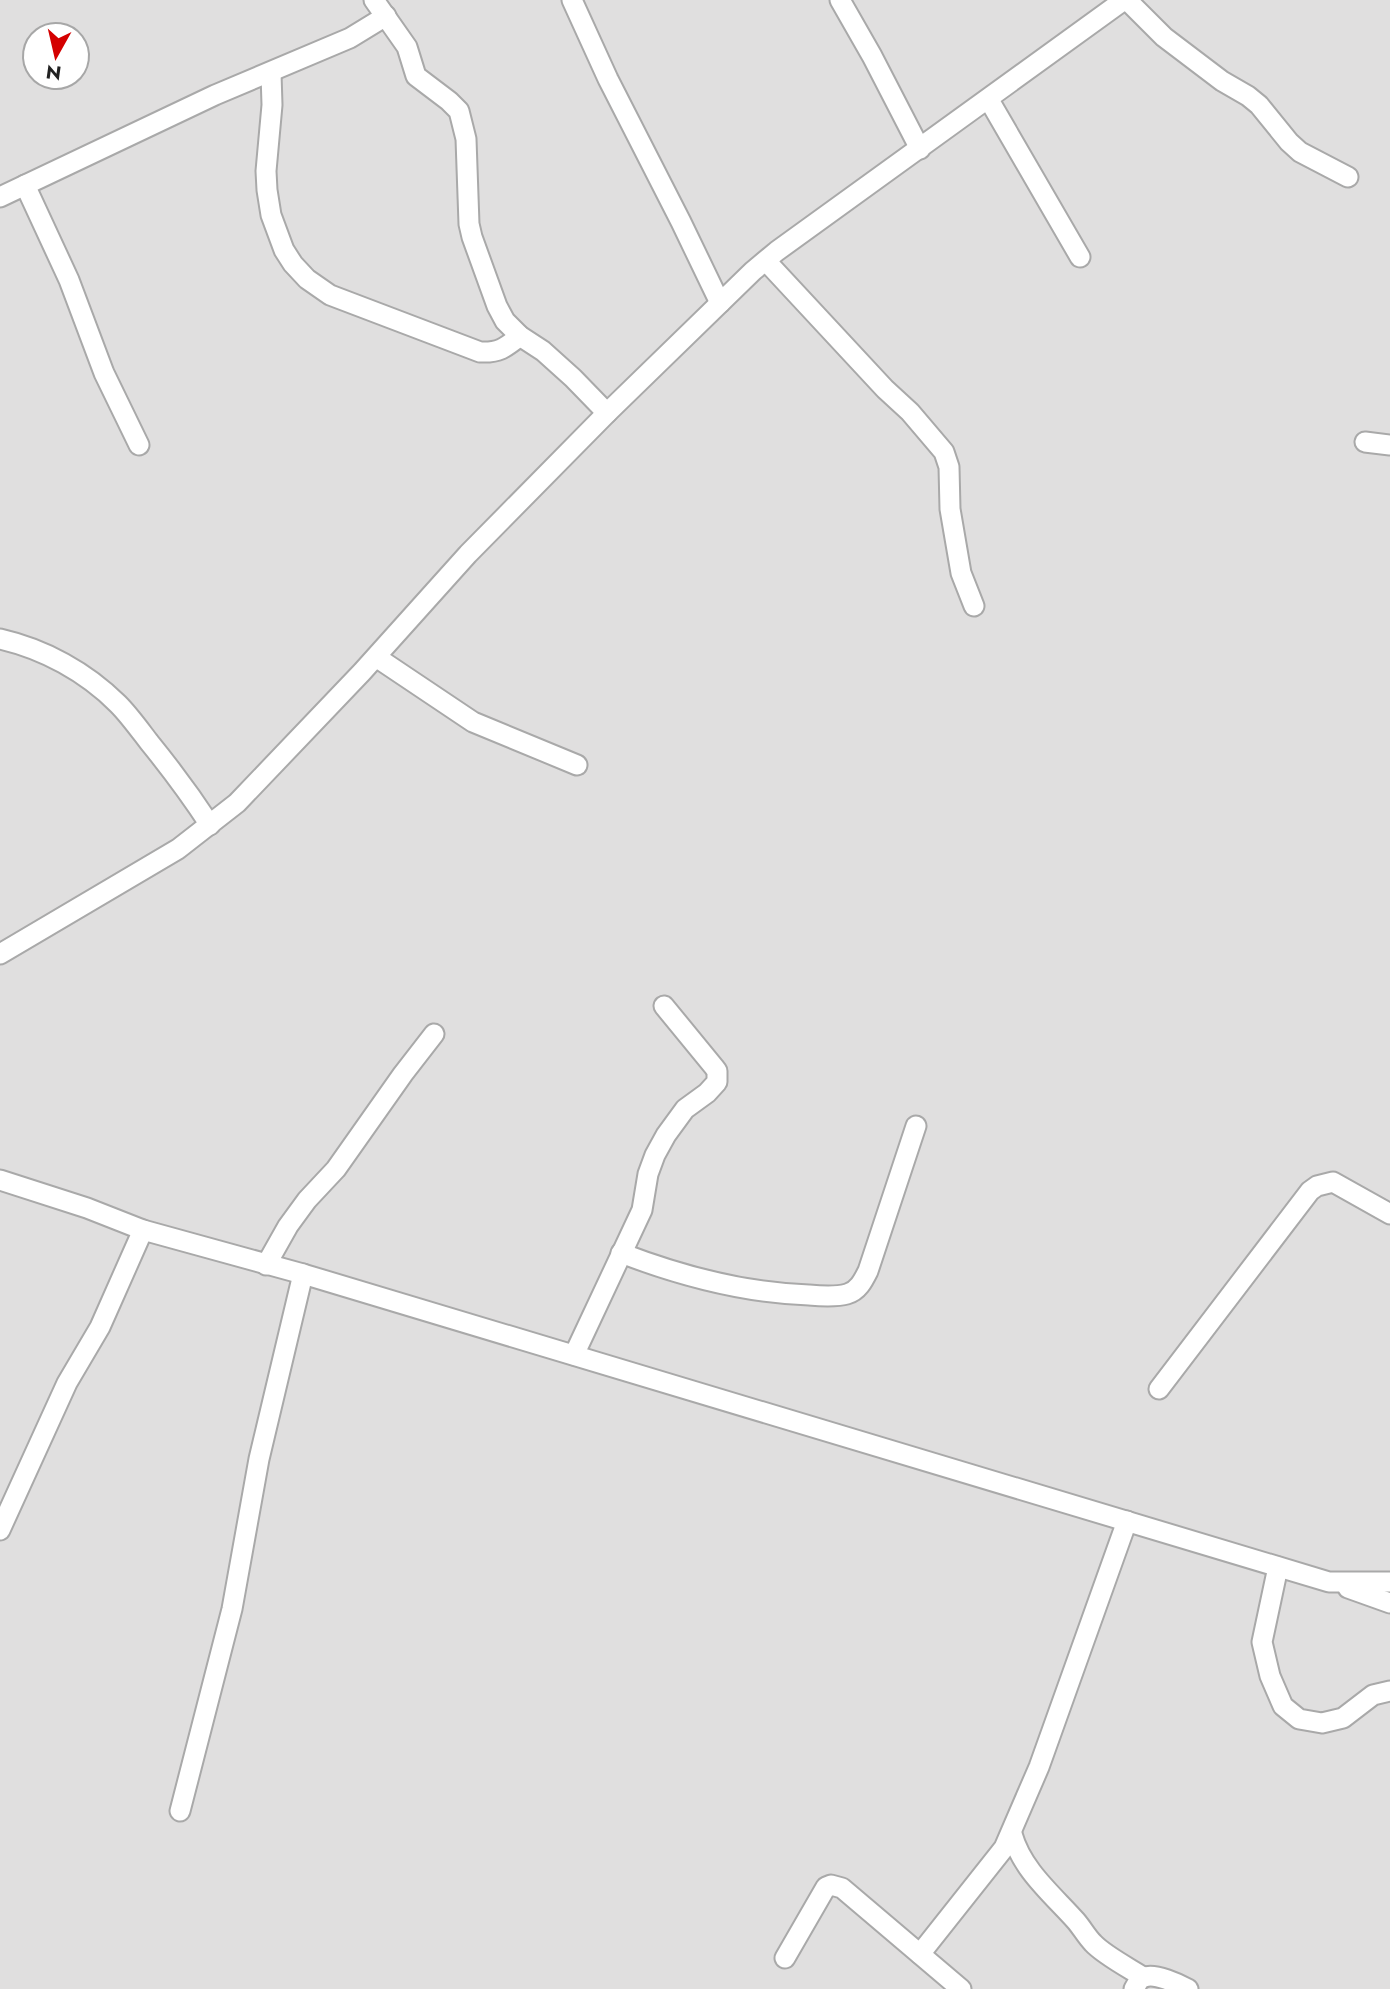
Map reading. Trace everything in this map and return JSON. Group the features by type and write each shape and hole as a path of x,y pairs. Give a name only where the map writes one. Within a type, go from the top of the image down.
{"street":[{"path":"374,0 407,47 416,76 459,111 466,139 469,224 497,306 505,321 573,377 607,412"},
{"path":"572,0 608,79 720,303"},
{"path":"840,0 920,149"},
{"path":"0,954 178,849 237,803 303,736 468,554 607,412 766,261 1126,0 1164,37 1259,105 1300,152 1348,177"},
{"path":"0,197 164,118 350,38 386,16"},
{"path":"271,72 272,105 266,172 271,215 284,250 307,279 330,295 480,352 496,353 520,336"},
{"path":"989,100 1080,257"},
{"path":"25,185 69,280 104,373 139,445"},
{"path":"766,261 910,412 944,452 949,467 950,509 961,573 974,606"},
{"path":"1365,442 1390,445"},
{"path":"0,639 65,664 84,675 120,706 172,771 210,825"},
{"path":"376,657 473,722 577,765"},
{"path":"574,1355 642,1210 648,1174 655,1155 685,1109 717,1082 717,1071 664,1006"},
{"path":"266,1265 288,1226 307,1200 336,1169 434,1034"},
{"path":"621,1253 663,1269 731,1285 790,1295 848,1294 861,1286 868,1271 916,1126"},
{"path":"0,1180 87,1208 143,1230 303,1274 1390,1602"},
{"path":"1159,1389 1310,1191 1317,1186 1334,1182 1390,1214"},
{"path":"0,1530 67,1383 100,1327 143,1230"},
{"path":"180,1811 232,1609 259,1459 303,1274"},
{"path":"920,1954 1004,1849 1012,1834 1040,1767 1126,1521"},
{"path":"1278,1567 1262,1642 1270,1676 1283,1706 1299,1719 1322,1723 1343,1718 1373,1695 1390,1691"},
{"path":"1329,1582 1390,1583"},
{"path":"1012,1834 1023,1861 1091,1942 1138,1983 1153,1976 1188,1989"},
{"path":"785,1958 825,1887 831,1885 842,1888 961,1989"}],"shaded area":[{"path":"0,0 1390,0 1390,1989 0,1989"}]}
